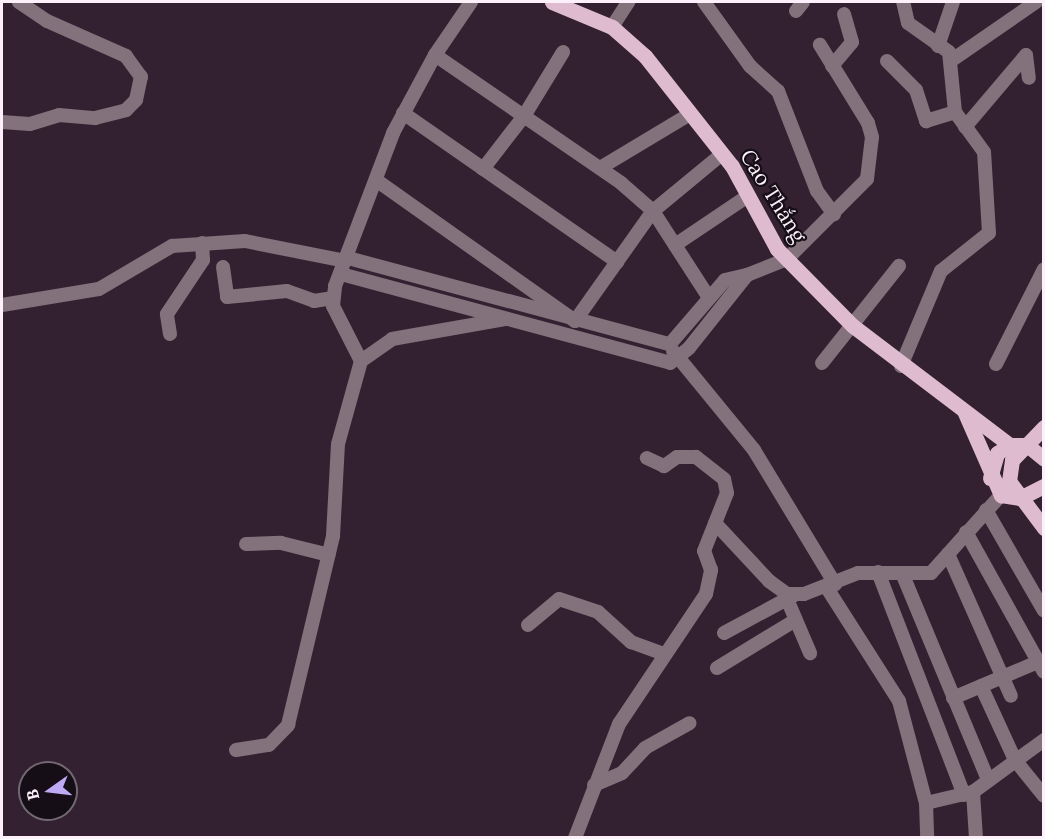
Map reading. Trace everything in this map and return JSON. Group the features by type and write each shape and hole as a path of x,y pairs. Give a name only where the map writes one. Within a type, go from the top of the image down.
{"main road":[{"name":"Cao Thắng","path":"552,2 612,27 645,56 722,154 787,259 853,326 901,366 1011,445"},
{"path":"965,413 990,478 1001,495 1020,498 1044,486"},
{"path":"1044,427 1012,460 1009,481 1044,528"},
{"path":"990,478 997,453 1011,445 1027,445 1044,459"}],"street":[{"path":"2,122 23,125 59,115 95,118 126,110 134,104 141,77 126,56 47,21 19,2"},
{"path":"361,361 336,317 333,298 403,112 435,55 471,2"},
{"path":"612,27 628,2"},
{"path":"704,2 750,66 778,91 817,190 834,214"},
{"path":"901,366 941,271 989,233 984,152 955,112 952,60 908,23 903,2"},
{"path":"938,46 953,2"},
{"path":"952,60 1036,2"},
{"path":"831,66 852,42 844,14"},
{"path":"670,344 725,280 747,275 787,259 867,179 872,137 859,104 831,66 820,45"},
{"path":"483,168 524,116 563,52"},
{"path":"435,55 600,168 653,211 709,297"},
{"path":"965,127 1026,55 1029,78"},
{"path":"887,61 916,90 926,121 955,112"},
{"path":"403,112 617,262"},
{"path":"600,168 690,114"},
{"path":"575,321 653,211 722,154"},
{"path":"376,180 575,321"},
{"path":"675,245 748,196"},
{"path":"2,305 99,289 164,248 245,241 670,344"},
{"path":"170,334 167,314 202,260 202,243"},
{"path":"345,264 646,359 677,359"},
{"path":"822,363 900,266"},
{"path":"224,267 227,297 287,291 314,301 333,298"},
{"path":"996,364 1044,269"},
{"path":"677,359 747,275"},
{"path":"236,750 269,745 288,725 329,555 338,444 361,361 392,339 516,318"},
{"path":"670,344 677,359 754,450 883,677 899,701 926,803 927,837"},
{"path":"575,837 619,724 706,594 711,570 704,551 728,493 724,478 712,467 687,455 664,466 647,458"},
{"path":"724,633 791,596 831,586 858,573 931,573 1001,495"},
{"path":"986,510 1044,611"},
{"path":"715,523 770,581 791,596 794,621 810,653"},
{"path":"953,698 1001,678 1041,667 966,532"},
{"path":"246,544 281,543 329,555"},
{"path":"948,554 1001,678 1011,696"},
{"path":"878,573 968,793 976,837"},
{"path":"902,573 988,780"},
{"path":"528,626 559,599 598,612 631,642 664,654"},
{"path":"717,668 794,621"},
{"path":"981,686 1015,760 1044,796"},
{"path":"594,785 622,773 645,748 690,723"},
{"path":"926,803 968,793 1044,740"}]}
